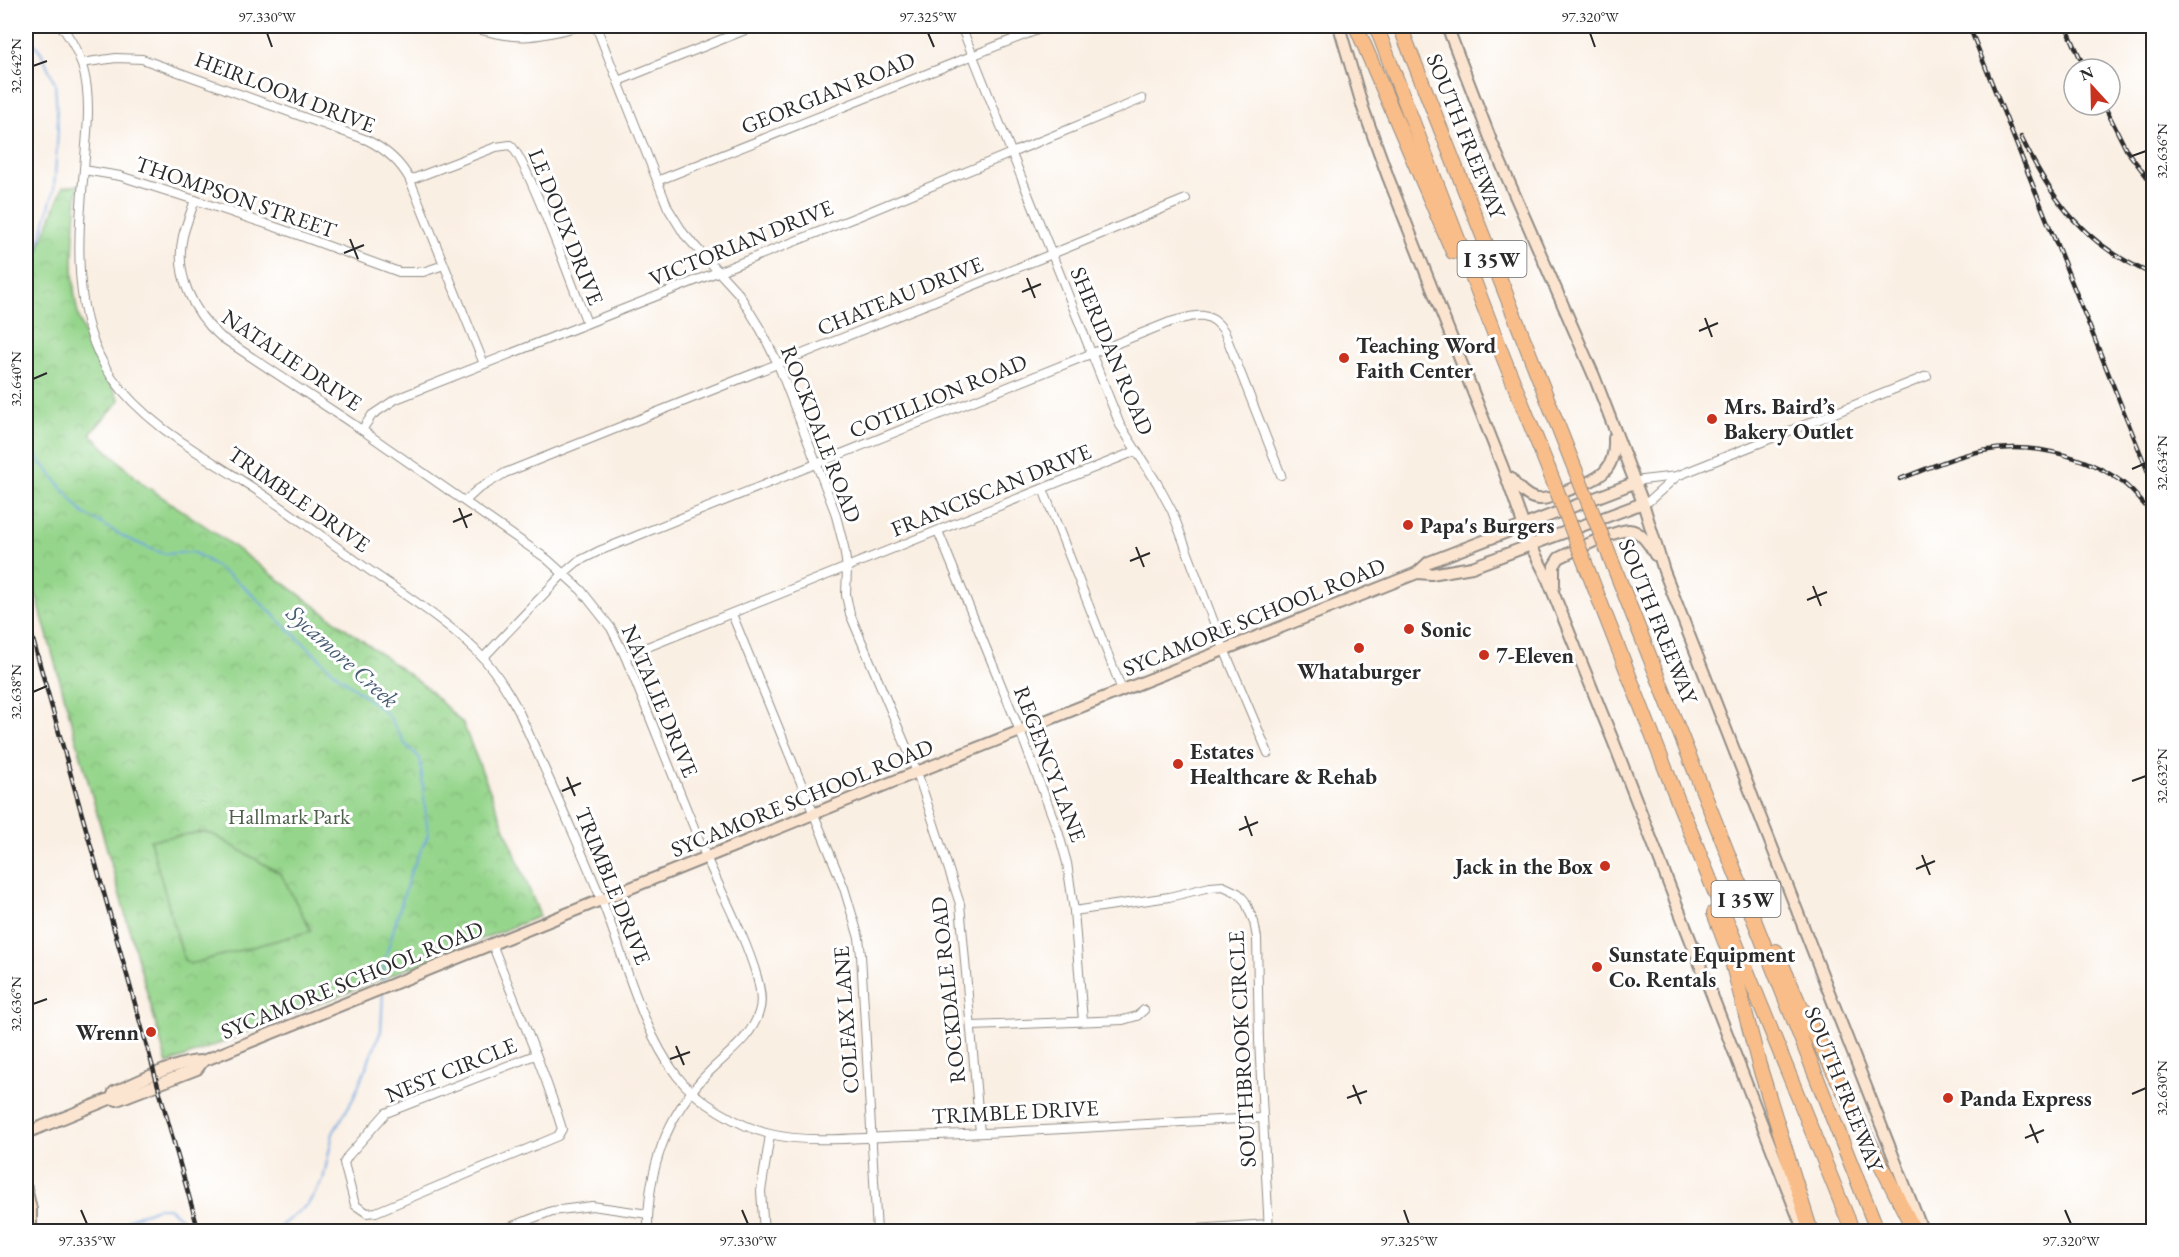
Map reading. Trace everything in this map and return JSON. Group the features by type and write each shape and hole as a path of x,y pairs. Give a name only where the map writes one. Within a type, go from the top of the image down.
{"highway":[{"path":"1356,26 1475,304 1487,311"},
{"name":"SOUTH FREEWAY","path":"1376,26 1678,801 1853,1232"},
{"name":"SOUTH FREEWAY","path":"1400,26 1878,1232"},
{"path":"1406,26 1413,59"},
{"path":"1678,801 1679,820 1731,958 1759,1065 1810,1232"},
{"path":"1738,880 1755,903 1798,1001 1915,1232"}],"main road":[{"path":"1339,26 1377,149 1503,468 1531,546 1554,594 1804,1232"},
{"name":"SOUTH FREEWAY","path":"1447,26 1492,143 1594,376 1643,504 1664,571 1923,1232"},
{"path":"1503,468 1515,485 1538,500 1600,478 1609,467 1615,453 1612,423"},
{"name":"SYCAMORE SCHOOL ROAD","path":"26,1133 111,1098 114,1092 145,1079 194,1060 203,1060 602,901 917,772 1417,573 1429,562 1634,483"},
{"name":"SYCAMORE SCHOOL ROAD","path":"1417,573 1431,574 1472,567 1643,504"},
{"path":"1554,594 1554,566 1560,558 1630,530 1637,533 1651,547 1664,571"},
{"path":"26,1188 31,1209 31,1232"}],"street":[{"name":"TRIMBLE DRIVE","path":"61,26 81,63 89,106 79,274 90,331 109,373 121,390 150,420 255,489 442,622 483,658 503,684 519,712 602,901 658,1045 678,1078 692,1091 729,1117 770,1135 801,1138 872,1137 1263,1118"},
{"path":"468,26 519,38 552,34 580,26"},
{"name":"ROCKDALE ROAD","path":"597,26 657,181 676,222 739,294 761,330 778,364 835,512 847,568 846,595 850,614 917,772 960,904 980,1132"},
{"path":"618,81 755,26"},
{"name":"SHERIDAN ROAD","path":"961,26 1120,425 1172,511 1224,649 1268,753"},
{"name":"GEORGIAN ROAD","path":"657,181 1047,26"},
{"name":"HEIRLOOM DRIVE","path":"81,63 99,59 131,58 159,64 367,140 392,156 410,180 483,364"},
{"name":"VICTORIAN DRIVE","path":"362,430 372,415 396,399 1012,154 1142,99"},
{"name":"LE DOUX DRIVE","path":"410,180 496,147 510,145 516,148 587,323"},
{"name":"THOMPSON STREET","path":"84,170 120,176 195,200 399,272 423,272 444,265"},
{"name":"CHATEAU DRIVE","path":"465,501 477,490 505,473 1186,199"},
{"name":"NATALIE DRIVE","path":"195,200 182,237 182,252 186,287 200,316 221,337 362,430 564,573 602,616 625,656 707,858 751,958 761,997 759,1012 752,1027 692,1091 664,1137 653,1173 648,1232"},
{"name":"COTILLION ROAD","path":"483,658 564,573 577,562 599,551 1170,322 1197,315 1217,322 1234,354 1281,475"},
{"name":"SYCAMORE SCHOOL ROAD","path":"1634,483 1677,476 1927,376"},
{"name":"FRANCISCAN DRIVE","path":"625,656 1136,451"},
{"name":"SYCAMORE SCHOOL ROAD","path":"1643,504 1677,476"},
{"path":"1043,489 1122,690"},
{"name":"REGENCY LANE","path":"938,531 1020,731 1058,831 1067,862 1074,911 1083,1020"},
{"name":"COLFAX LANE","path":"732,614 844,888 859,938 877,1232"},
{"name":"SOUTHBROOK CIRCLE","path":"1074,911 1169,897 1224,886 1238,893 1251,912 1257,938 1259,1040 1268,1228"},
{"path":"492,944 535,1055"},
{"path":"972,1026 1123,1020 1137,1016 1144,1010"},
{"name":"NEST CIRCLE","path":"535,1055 562,1129 558,1136 376,1212 367,1213 355,1205 344,1163 386,1113 535,1055"},
{"path":"764,1232 761,1191 770,1135"},
{"path":"497,1232 552,1211 592,1206 648,1214"},
{"path":"521,1221 525,1232"},
{"path":"1152,1232 1268,1228"}],"green space":[{"name":"Hallmark Park","path":"78,185 73,268 79,318 97,360 120,400 90,434 143,484 211,530 426,687 463,724 540,916 167,1064 26,559 26,281 63,187"},
{"path":"204,832 214,835 281,874 311,931 190,964 184,960 150,840"}],"waterway":[{"name":"Sycamore Creek","path":"26,34 41,52 55,83 58,130 54,190 26,289"},
{"name":"Sycamore Creek","path":"26,444 83,513 128,539 156,551 165,554 192,552 242,585 334,672 388,715 405,744 420,758 428,835 410,874 384,962 383,983"},
{"name":"Sycamore Creek","path":"273,1232 308,1204 323,1180 333,1133 353,1099 381,1031 383,992"},
{"path":"118,1232 129,1219 157,1208 169,1208 182,1219 207,1232"},
{"path":"252,1232 273,1230"}],"railway":[{"path":"1969,26 2154,487"},
{"path":"2066,26 2080,57"},
{"path":"2110,117 2127,151 2154,186"},
{"path":"2021,137 2045,182 2073,219 2108,250 2154,275"},
{"path":"1900,479 1972,453 2000,449 2036,449 2073,458 2107,472 2135,494 2154,516"},
{"path":"26,615 199,1232"}],"place":[{"name":"Teaching Word Faith Center","path":"1344,358"},
{"name":"Mrs. Baird’s Bakery Outlet","path":"1712,419"},
{"name":"Papa's Burgers","path":"1408,525"},
{"name":"Sonic","path":"1409,629"},
{"name":"Whataburger","path":"1359,648"},
{"name":"7-Eleven","path":"1484,655"},
{"name":"Estates Healthcare & Rehab","path":"1178,764"},
{"name":"Jack in the Box","path":"1605,866"},
{"name":"Sunstate Equipment Co. Rentals","path":"1597,967"},
{"name":"Wrenn","path":"151,1032"},
{"name":"Panda Express","path":"1948,1098"}]}
